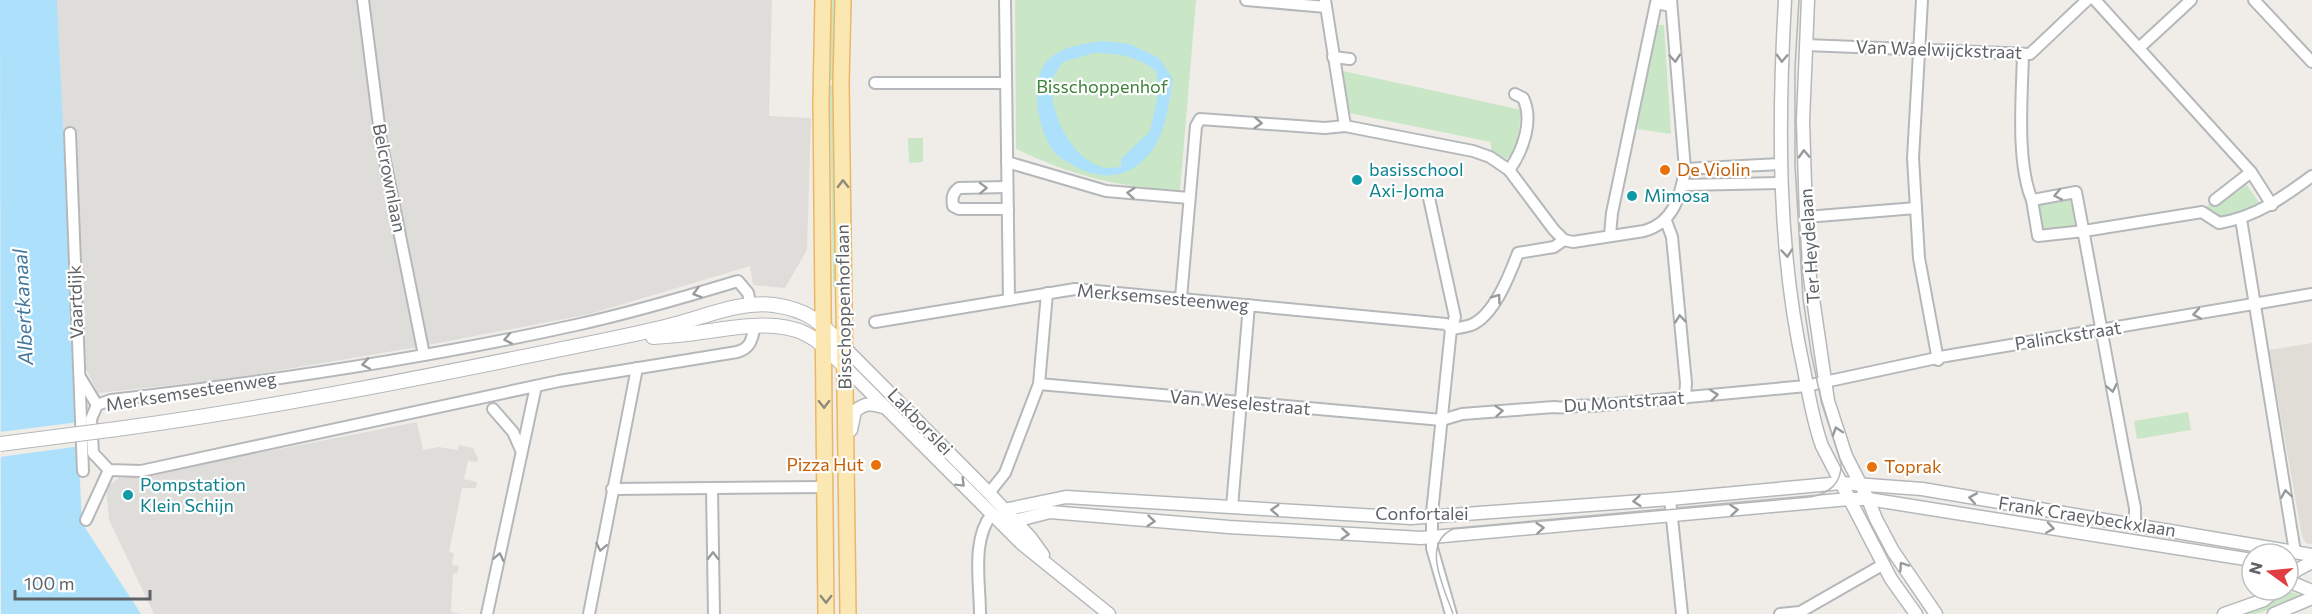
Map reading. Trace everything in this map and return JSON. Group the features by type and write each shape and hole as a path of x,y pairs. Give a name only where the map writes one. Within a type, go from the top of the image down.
{"main road":[{"name":"Bisschoppenhoflaan","path":"823,0 821,101 826,614"},
{"name":"Bisschoppenhoflaan","path":"843,0 841,83 848,614"},
{"name":"Merksemsesteenweg","path":"0,444 202,417 400,382 603,341 717,312 751,306 774,305 806,312 823,325"},
{"name":"Lakborslei","path":"823,325 845,348"},
{"name":"Merksemsesteenweg","path":"603,341 755,326 776,327 799,332 823,345 845,367"}],"street":[{"name":"Belcrownlaan","path":"363,0 381,141 424,355"},
{"path":"1005,0 1009,300"},
{"path":"1246,0 1325,3 1345,126"},
{"name":"Ter Heydelaan","path":"1785,0 1781,164 1796,341 1815,428 1822,446 1891,579 1916,614"},
{"name":"Ter Heydelaan","path":"1808,0 1803,121 1806,217 1810,278 1825,381 1839,438 1876,519 1893,551 1936,614"},
{"path":"1922,0 1914,158 1916,208 1919,258 1938,360"},
{"name":"Van Waelwijckstraat","path":"1806,45 2030,54 2087,0"},
{"path":"2095,0 2251,172 2272,205"},
{"path":"2139,48 2191,0"},
{"path":"2254,0 2312,62"},
{"path":"1180,298 1196,126 1200,119 1325,128 1345,126 1473,151 1490,157 1509,170 1564,240 1573,242 1610,236 1655,228 1666,221 1674,206 1683,185 1685,169 1671,3 1656,3 1612,213 1610,236"},
{"path":"2023,54 2022,136 2026,187 2032,200 2038,236 2202,212 2219,223 2241,219 2272,205 2312,176"},
{"path":"1333,57 1350,59"},
{"path":"875,83 1006,83"},
{"path":"1509,170 1521,148 1529,115 1523,98 1515,94"},
{"name":"Vaartdijk","path":"70,133 83,471"},
{"path":"1007,162 1106,191 1189,198"},
{"path":"1685,169 1781,164"},
{"path":"2215,200 2251,172"},
{"path":"1683,185 1782,183"},
{"path":"1007,187 959,188 954,191 952,198 953,206 959,209 1008,209"},
{"path":"2032,200 2076,192 2100,331 2135,508 2132,542"},
{"path":"1429,198 1455,317 1432,517 1432,548 1451,614"},
{"path":"1806,217 1916,208"},
{"path":"2241,219 2293,542"},
{"path":"1666,221 1672,237 1686,383 1685,398"},
{"path":"1452,329 1473,324 1485,314 1502,293 1518,253 1554,247 1564,240"},
{"name":"Merksemsesteenweg","path":"109,470 93,453 92,419 98,405 111,400 238,385 424,355 576,325 668,302 738,281 748,293 751,306"},
{"name":"Merksemsesteenweg","path":"875,322 1075,289 1446,324 1452,329"},
{"path":"989,493 1005,473 1039,384 1047,293"},
{"name":"Palinckstraat","path":"1825,381 1938,360 1946,356 2312,294"},
{"path":"1232,507 1249,305"},
{"path":"86,520 109,470 141,471 536,386 745,350 750,344 755,326"},
{"name":"Lakborslei","path":"845,348 989,493 998,512"},
{"name":"Lakborslei","path":"845,367 906,429 1009,523 1030,537 1050,566 1109,614"},
{"path":"589,614 637,368"},
{"path":"79,375 98,405"},
{"name":"Du Montstraat","path":"1442,420 1473,413 1685,398 1806,386 1825,381"},
{"name":"Van Weselestraat","path":"1039,384 1240,404 1442,420"},
{"path":"487,614 536,386"},
{"name":"Lakborslei","path":"845,444 855,411 872,403 884,407"},
{"path":"493,409 513,432 521,450"},
{"path":"906,429 917,419"},
{"path":"1841,483 1861,484"},
{"name":"Confortalei","path":"1009,523 1037,514 1066,497 1408,518 1670,499 1841,483"},
{"name":"Frank Craeybeckxlaan","path":"1861,484 1922,489 2240,543"},
{"path":"612,489 825,487"},
{"path":"712,489 714,614"},
{"path":"1670,499 1682,614"},
{"path":"1849,499 1868,499"},
{"name":"Confortalei","path":"998,512 1053,506 1229,527 1432,538 1849,499"},
{"name":"Frank Craeybeckxlaan","path":"1868,499 2240,558"},
{"path":"980,614 979,541 982,529 998,512"},
{"path":"1780,614 1801,613 1884,564"},
{"path":"2274,614 2312,598"},
{"path":"2224,614 2258,602"}],"shaded area":[{"path":"57,0 772,0 769,116 811,118 807,250 785,288 753,285 750,266 590,314 412,348 228,379 98,393 84,365 63,132"},
{"path":"2312,343 2312,544 2306,543 2302,536 2269,350"},
{"path":"417,422 423,450 438,447 458,450 458,445 473,448 478,458 477,462 468,461 464,479 477,482 476,488 462,488 449,552 454,553 452,565 459,566 457,574 453,573 451,612 461,614 154,614 109,520 106,488 119,478 172,470"}],"green space":[{"path":"827,0 838,0 836,80 825,80"},
{"name":"Bisschoppenhof","path":"1015,0 1196,0 1180,191 1096,179 1058,167 1016,149"},
{"path":"1656,25 1664,25 1671,134 1637,129"},
{"path":"1343,71 1522,110 1515,154 1506,159 1491,151 1491,142 1349,113"},
{"path":"825,85 837,85 840,287 833,287 830,101"},
{"path":"908,138 923,138 923,162 909,163"},
{"path":"2246,184 2259,202 2243,214 2218,218 2205,208 2210,204 2215,207"},
{"path":"2073,196 2077,225 2044,230 2039,202"},
{"path":"2188,412 2191,430 2137,439 2134,421"},
{"path":"2273,602 2293,602 2255,614 2244,614"}],"water":[{"name":"Albertkanaal","path":"0,0 57,0 82,523 141,614 1,614"},
{"path":"1102,41 1130,44 1159,58 1173,79 1165,122 1155,146 1139,164 1130,170 1110,175 1088,172 1054,152 1048,143 1040,120 1037,93 1041,70 1053,56 1066,49","holes":["1094,53 1127,56 1156,71 1159,89 1150,131 1121,159 1121,167 1102,167 1081,155 1065,133 1054,108 1052,83 1063,62"]}],"pier":[{"path":"79,422 81,446 0,457 0,432"}],"tram line":[{"path":"1453,614 1441,580 1436,556 1443,536 1453,529 1810,497 1823,493 1837,482 1841,463 1820,395 1803,299 1795,165 1795,67 1799,0"}],"place":[{"name":"De Violin","path":"1665,170"},
{"name":"basisschool Axi-Joma","path":"1357,180"},
{"name":"Mimosa","path":"1632,196"},
{"name":"Pizza Hut","path":"876,465"},
{"name":"Toprak","path":"1872,467"},
{"name":"Pompstation Klein Schijn","path":"128,495"}]}
